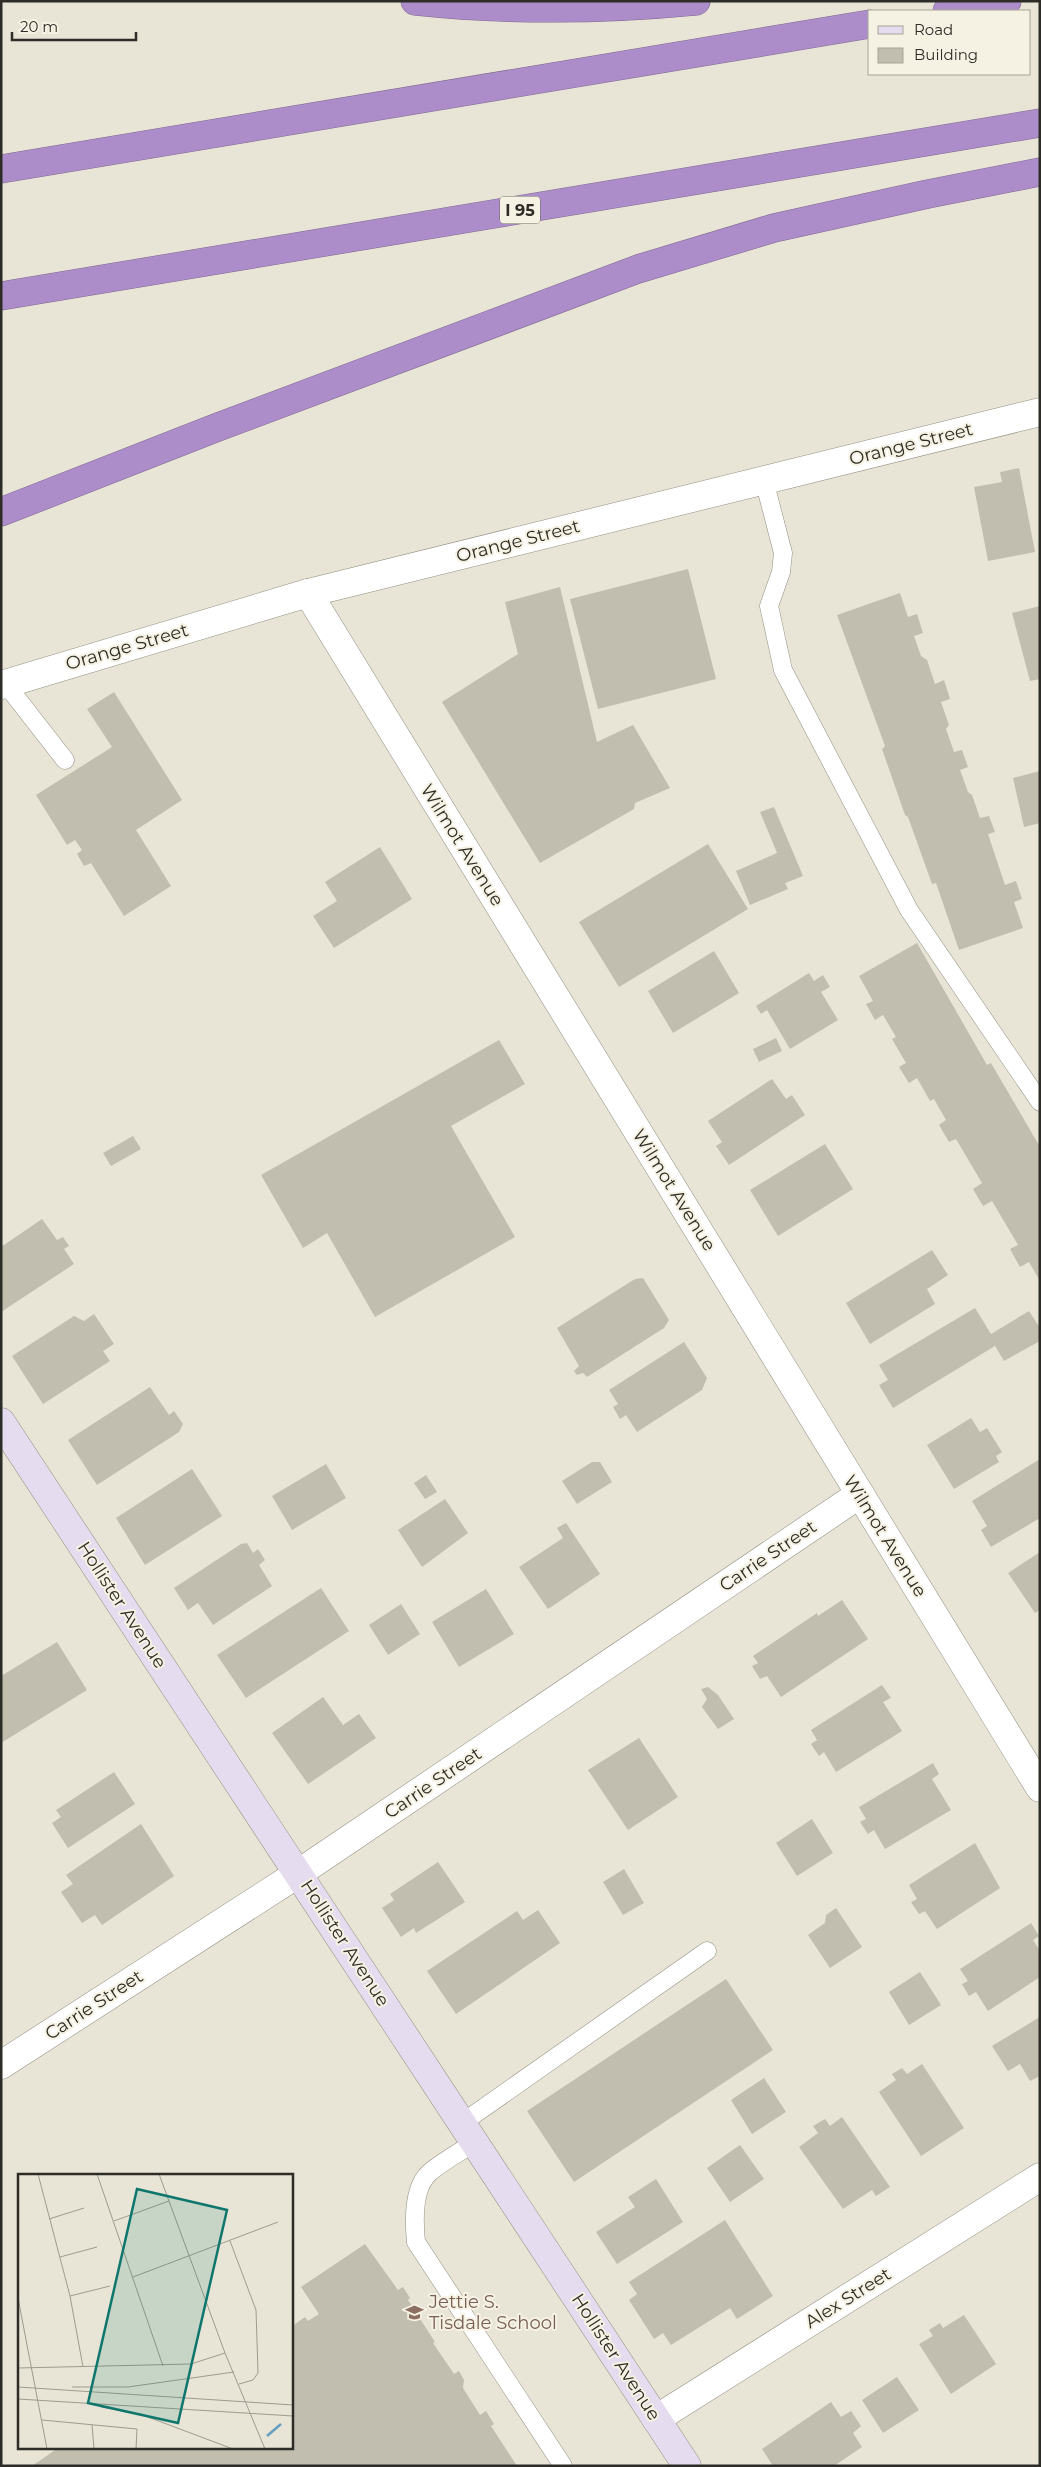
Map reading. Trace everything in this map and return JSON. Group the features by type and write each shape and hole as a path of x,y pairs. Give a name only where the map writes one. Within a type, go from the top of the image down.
{"highway":[{"path":"415,1 503,8 571,9 696,1"},
{"path":"953,10 1007,1"},
{"path":"1,169 868,24"},
{"name":"I 95","path":"1,296 1040,123"},
{"path":"1,512 281,403 638,269 774,228 928,194 1040,172"}],"main road":[{"name":"Hollister Avenue","path":"1,1422 687,2466"}],"street":[{"name":"Orange Street","path":"3,684 308,593 1040,412"},
{"name":"Wilmot Avenue","path":"308,593 1040,1788"},
{"name":"Carrie Street","path":"1,2064 299,1873 860,1494"},
{"name":"Alex Street","path":"656,2419 1040,2177"}],"lane":[{"path":"764,480 783,553 781,572 769,606 783,670 909,910 1040,1102"},
{"path":"3,684 65,760"},
{"path":"563,2466 416,2242 414,2219 420,2192 428,2174 469,2133 707,1951"}],"building":[{"path":"1019,468 1035,552 988,561 974,487 1002,482 1000,472"},
{"path":"688,569 716,679 598,709 570,599"},
{"path":"560,587 597,742 633,725 670,788 635,803 634,809 540,863 442,702 518,654 505,602"},
{"path":"900,593 908,617 917,614 923,633 914,636 921,656 927,660 935,684 944,680 950,699 941,702 949,725 946,729 954,752 962,750 968,767 960,770 980,818 989,816 995,832 988,834 1005,885 1016,881 1022,899 1014,902 1023,928 959,950 936,883 932,884 908,817 905,815 882,749 885,746 837,615"},
{"path":"1040,606 1040,679 1030,681 1012,613"},
{"path":"114,692 182,800 136,830 171,886 124,916 91,863 84,866 77,854 82,850 75,840 67,845 36,795 112,747 87,709"},
{"path":"1040,771 1040,823 1024,827 1013,778"},
{"path":"774,807 803,876 785,883 788,889 750,905 736,871 777,853 760,812"},
{"path":"708,844 748,909 619,987 579,922"},
{"path":"380,847 412,899 334,948 313,916 337,901 325,882"},
{"path":"917,943 987,1065 991,1063 1040,1147 1040,1281 1029,1262 1020,1267 1010,1249 1018,1245 992,1201 983,1206 973,1189 982,1183 956,1139 949,1142 939,1125 946,1120 934,1099 930,1101 917,1078 909,1083 899,1067 906,1063 892,1039 896,1037 883,1015 875,1020 866,1004 873,1001 859,976"},
{"path":"714,951 739,993 673,1033 648,991"},
{"path":"809,973 814,981 823,975 830,987 821,992 838,1020 790,1049 767,1010 761,1014 756,1006"},
{"path":"776,1038 782,1051 759,1062 753,1049"},
{"path":"499,1040 525,1084 451,1126 515,1237 375,1317 327,1233 303,1248 261,1175"},
{"path":"772,1079 786,1099 792,1095 805,1115 729,1165 716,1146 722,1142 708,1121"},
{"path":"133,1136 141,1149 111,1166 103,1153"},
{"path":"825,1144 853,1189 778,1236 750,1190"},
{"path":"42,1219 57,1240 63,1237 69,1246 64,1249 74,1264 1,1312 1,1247"},
{"path":"932,1250 948,1275 927,1289 935,1304 870,1344 846,1303"},
{"path":"643,1278 669,1320 664,1328 587,1377 583,1373 577,1375 574,1371 579,1366 557,1328 635,1279"},
{"path":"975,1308 991,1334 1029,1311 1040,1328 1040,1341 1004,1361 995,1346 893,1408 879,1385 888,1380 879,1365"},
{"path":"94,1314 114,1344 103,1351 110,1361 43,1404 12,1356 74,1316 84,1321"},
{"path":"684,1342 707,1378 702,1390 637,1432 626,1415 620,1419 613,1407 618,1404 609,1390"},
{"path":"150,1387 169,1415 174,1411 183,1424 179,1432 97,1485 68,1440"},
{"path":"971,1418 980,1432 987,1428 1002,1452 996,1456 999,1462 954,1489 927,1445"},
{"path":"1040,1459 1040,1518 991,1547 981,1530 987,1526 972,1501"},
{"path":"592,1462 600,1462 612,1482 577,1504 562,1481"},
{"path":"326,1464 346,1498 292,1530 272,1496"},
{"path":"192,1469 222,1516 145,1565 116,1518"},
{"path":"426,1475 437,1492 425,1499 414,1483"},
{"path":"445,1499 468,1533 422,1567 398,1530"},
{"path":"566,1523 600,1574 548,1609 519,1567 563,1538 557,1528"},
{"path":"247,1543 253,1553 258,1549 265,1560 259,1565 272,1586 213,1625 198,1603 188,1610 174,1588 241,1544"},
{"path":"1040,1552 1040,1610 1035,1613 1008,1573"},
{"path":"321,1588 349,1631 246,1698 217,1655"},
{"path":"486,1589 514,1634 459,1667 432,1622"},
{"path":"842,1600 868,1639 781,1697 767,1676 760,1679 752,1666 758,1663 753,1656 817,1613 818,1616"},
{"path":"401,1604 420,1634 388,1655 369,1625"},
{"path":"57,1642 87,1690 1,1743 1,1676"},
{"path":"882,1685 891,1698 883,1702 902,1731 836,1772 824,1752 819,1756 811,1744 817,1740 811,1730"},
{"path":"708,1687 718,1695 734,1719 718,1729 702,1707 707,1699 701,1689"},
{"path":"323,1697 343,1725 359,1714 376,1738 308,1784 272,1733"},
{"path":"639,1738 678,1797 628,1830 588,1770"},
{"path":"933,1763 939,1774 932,1779 951,1810 885,1849 874,1830 868,1834 860,1822 866,1819 859,1807"},
{"path":"114,1772 135,1804 68,1848 52,1823 61,1817 56,1810"},
{"path":"812,1819 833,1853 797,1876 776,1843"},
{"path":"141,1824 174,1876 102,1925 95,1915 82,1923 61,1892 73,1884 66,1875"},
{"path":"975,1843 1000,1888 937,1929 925,1911 919,1914 911,1902 917,1899 909,1885"},
{"path":"438,1862 465,1902 416,1933 414,1928 401,1937 382,1908 394,1900 390,1894"},
{"path":"624,1869 644,1903 623,1915 603,1882"},
{"path":"836,1908 862,1947 830,1968 808,1935 825,1923 826,1915"},
{"path":"538,1910 560,1943 456,2014 427,1971 517,1911 523,1920"},
{"path":"1031,1923 1039,1936 1033,1940 1040,1951 1040,1977 988,2011 976,1992 969,1996 962,1984 968,1981 960,1969"},
{"path":"920,1972 941,2005 909,2025 889,1992"},
{"path":"726,1979 773,2050 574,2182 527,2111"},
{"path":"1040,2017 1040,2076 1030,2081 1020,2064 1008,2071 992,2046"},
{"path":"922,2064 964,2128 921,2156 879,2092 896,2080 892,2074 902,2068 907,2074"},
{"path":"764,2078 786,2112 752,2134 731,2100"},
{"path":"842,2117 890,2187 876,2196 872,2190 843,2209 799,2147 818,2133 813,2126 825,2119 830,2126"},
{"path":"740,2145 764,2179 730,2202 707,2168"},
{"path":"656,2179 683,2222 617,2264 596,2232 635,2207 628,2197"},
{"path":"725,2220 773,2296 737,2319 730,2308 671,2345 663,2333 654,2339 629,2300 637,2294 629,2282"},
{"path":"365,2244 398,2290 403,2287 410,2298 408,2300 435,2342 433,2343 454,2374 459,2371 464,2380 463,2388 480,2415 486,2411 494,2424 491,2426 517,2466 32,2466 55,2450 292,2450 292,2326 305,2317 308,2321 319,2314 301,2287"},
{"path":"964,2315 996,2364 951,2394 919,2344 933,2336 929,2330 940,2323 943,2328"},
{"path":"897,2377 919,2410 883,2433 862,2400"},
{"path":"831,2402 841,2417 851,2411 861,2426 853,2433 862,2447 834,2466 773,2466 762,2449"}],"place":[{"name":"Jettie S. Tisdale School","path":"415,2312"}]}
